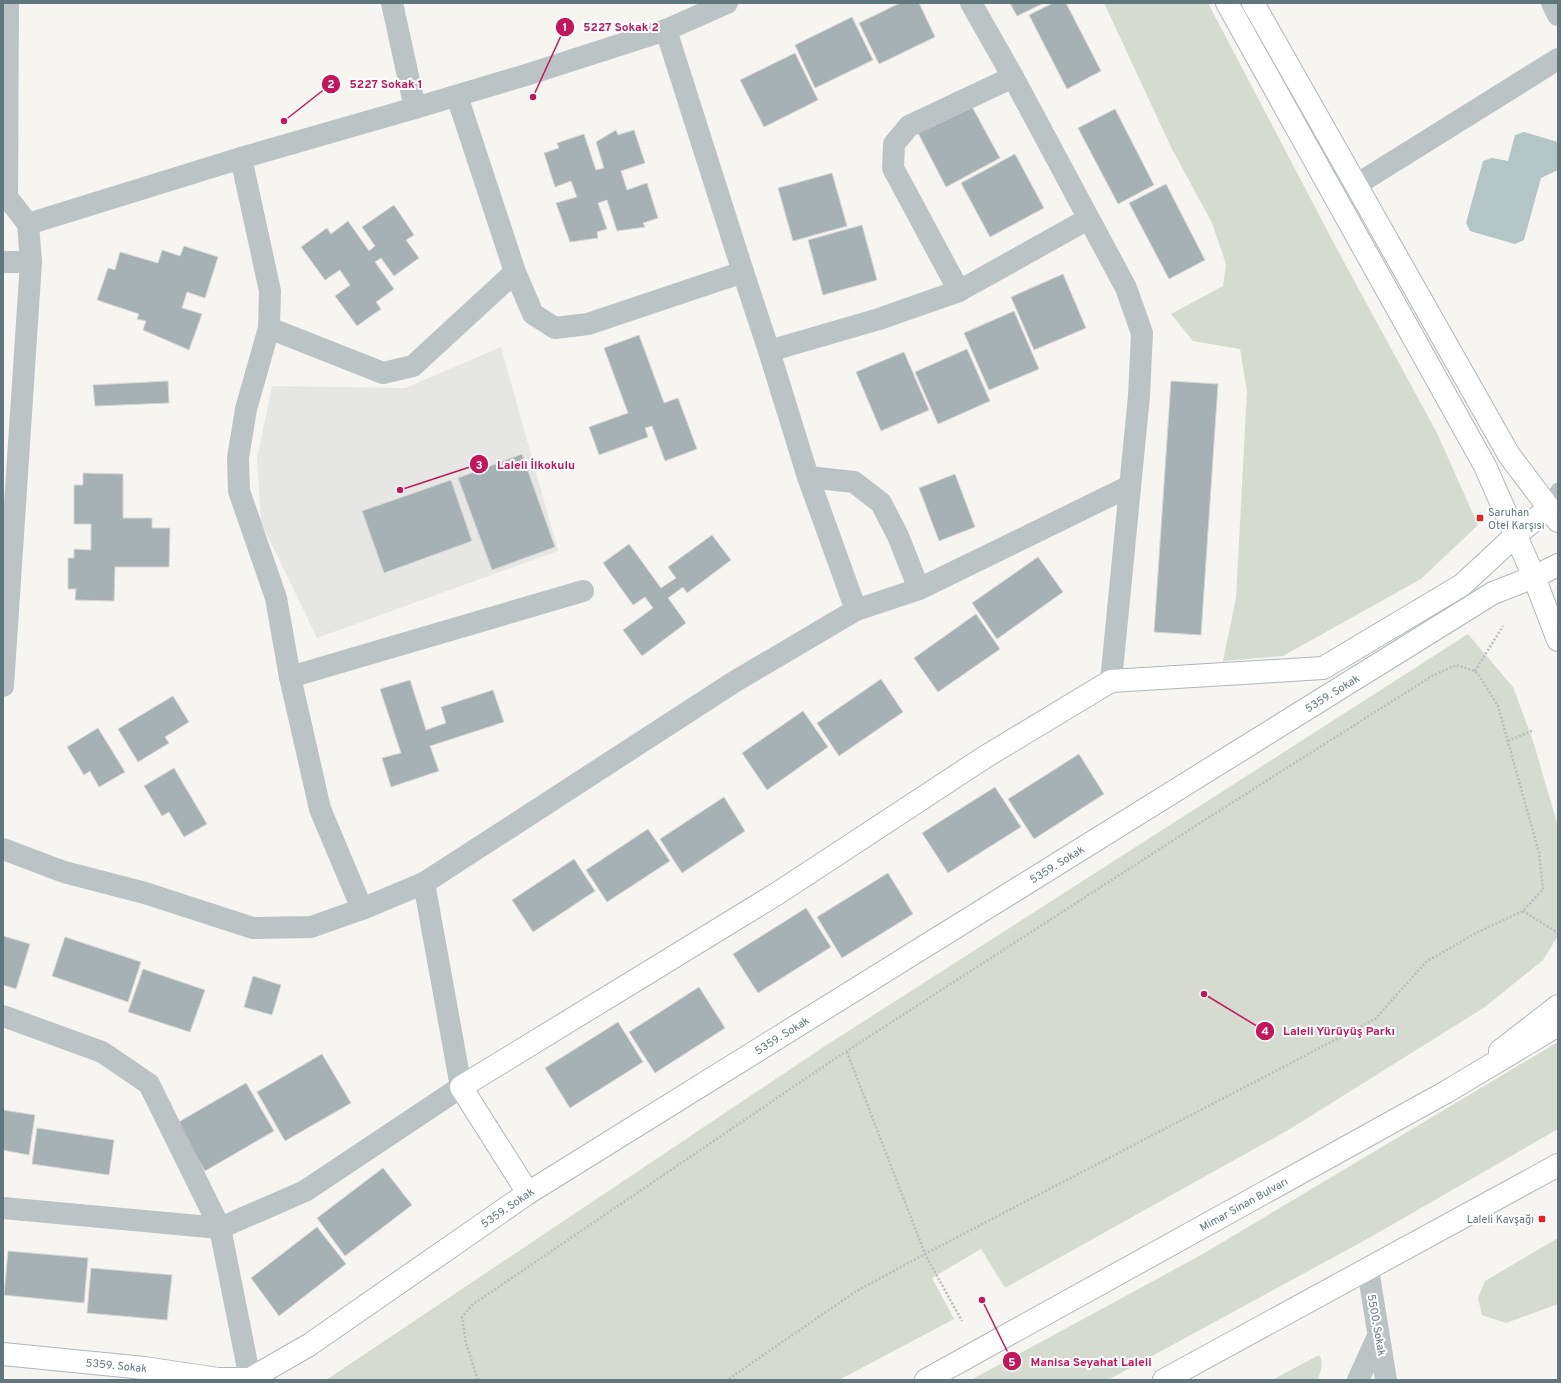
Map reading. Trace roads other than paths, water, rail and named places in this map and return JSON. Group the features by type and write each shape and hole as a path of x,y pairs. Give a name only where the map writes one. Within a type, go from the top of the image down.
{"main road":[{"path":"1228,3 1485,466 1534,577 1558,640"},
{"path":"528,1193 462,1087 778,893 985,757 1111,681 1323,668 1462,585 1516,535 1555,506 1509,455 1253,3"},
{"name":"5359. Sokak","path":"3,1354 144,1368 218,1379 250,1379 309,1345 528,1193 1493,593 1534,577 1558,565"},
{"path":"1446,1092 1558,1006"},
{"name":"Mimar Sinan Bulvarı","path":"926,1380 1446,1092 1558,1025"},
{"path":"1164,1380 1558,1165"}],"street":[{"path":"3,686 11,454 31,262 28,224 7,197 5,116 8,3"},
{"path":"392,3 415,108"},
{"path":"28,224 241,158 457,96 666,30 727,3"},
{"path":"971,3 1013,77 1126,288 1142,333 1139,396 1111,681"},
{"path":"1552,3 1558,15"},
{"path":"666,30 808,477 856,610"},
{"path":"1356,185 1558,59"},
{"path":"959,292 893,168 894,144 909,126 1013,77"},
{"path":"457,96 515,272 533,314 555,328 588,324 743,272"},
{"path":"241,158 270,291 269,328 246,409 238,458 239,491 276,598 290,677 320,809 362,909"},
{"path":"769,351 879,320 959,292 1088,219"},
{"path":"3,262 31,262"},
{"path":"269,328 383,373 413,366 515,272"},
{"path":"808,477 854,482 881,503 898,536 919,589"},
{"path":"3,849 64,872 146,893 253,928 311,927 362,909 424,882 734,682 856,610 919,589 1130,486"},
{"path":"290,677 583,591"},
{"path":"3,1208 220,1228 305,1191 462,1087 424,882"},
{"path":"3,1016 102,1052 149,1084 220,1228 250,1379"},
{"name":"5500. Sokak","path":"1368,1270 1386,1380"},
{"path":"1358,1380 1378,1336"}],"place":[{"name":"5227 Sokak 2","path":"533,97"},
{"name":"5227 Sokak 1","path":"284,121"},
{"name":"Laleli İlkokulu","path":"400,490"},
{"name":"Saruhan Otel Karşısı","path":"1480,518"},
{"name":"Laleli Yürüyüş Parkı","path":"1204,994"},
{"name":"Laleli Kavşağı","path":"1542,1219"},
{"name":"Manisa Seyahat Laleli","path":"982,1300"}]}
